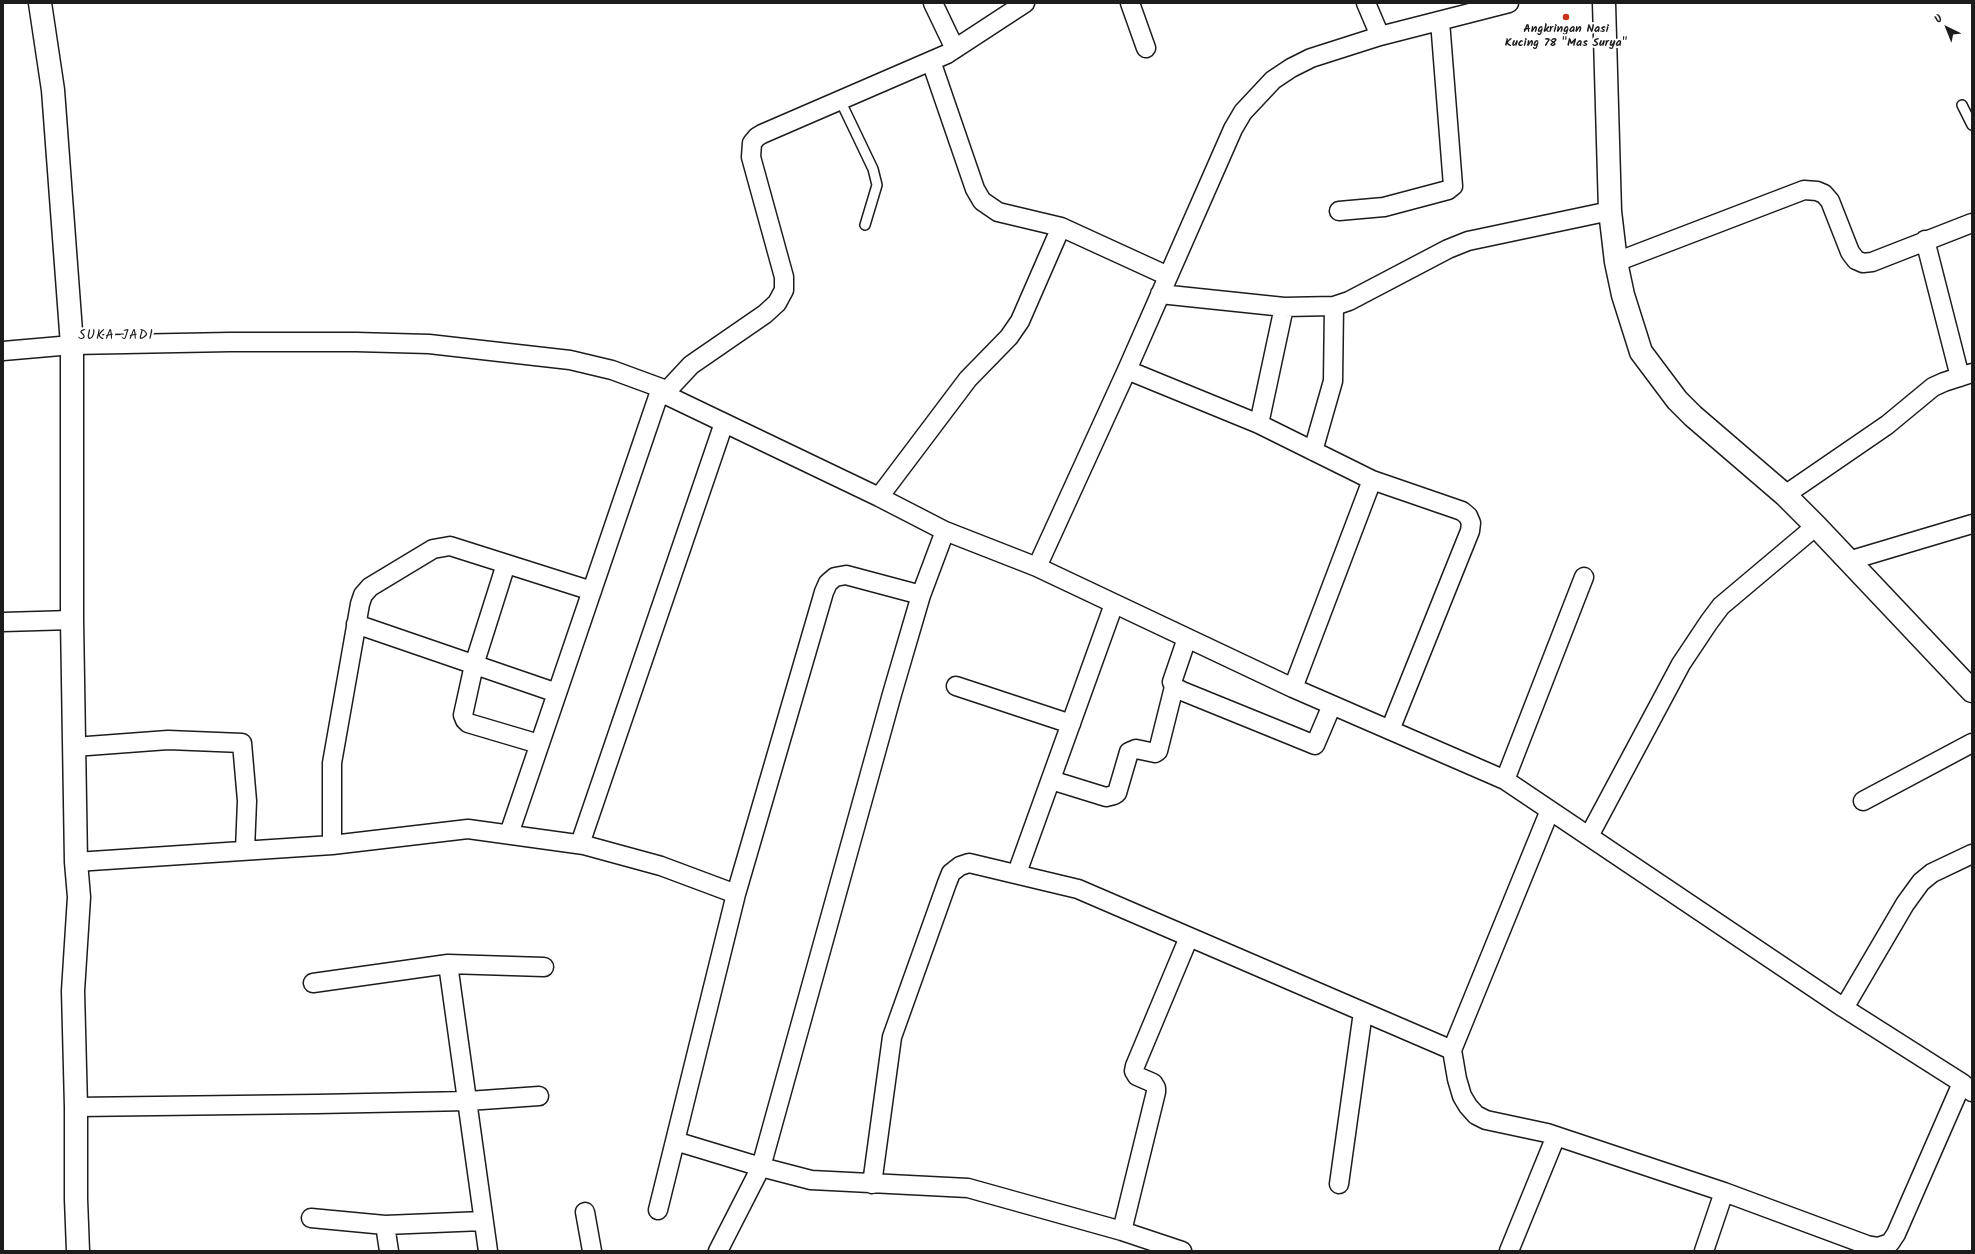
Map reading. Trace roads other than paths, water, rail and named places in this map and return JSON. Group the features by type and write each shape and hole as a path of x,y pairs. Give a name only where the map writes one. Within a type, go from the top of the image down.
{"street":[{"path":"40,3 53,90 72,345 72,620 76,862 79,897 73,991 78,1251"},
{"path":"933,3 955,49"},
{"path":"509,834 592,591 663,391 691,365 765,314 777,303 784,290 784,277 751,157 752,143 762,134 932,61 955,49 1026,3"},
{"path":"1130,3 1146,48"},
{"path":"1366,3 1380,36"},
{"path":"1037,567 1127,370 1233,128 1243,112 1274,80 1291,68 1311,58 1380,36 1440,22 1509,3"},
{"path":"1604,3 1610,211 1616,262 1641,352 1654,371 1693,416 1785,495 1972,691"},
{"path":"1339,211 1384,207 1448,190 1453,186 1440,22"},
{"path":"932,61 975,190 982,200 998,212 1061,227 1168,276"},
{"path":"1616,262 1804,190 1817,191 1830,201 1850,252 1856,260 1863,263 1872,262 1972,222"},
{"path":"1160,294 1284,307 1334,306 1349,301 1448,249 1468,241 1610,211"},
{"path":"879,497 968,379 1009,336 1020,321 1061,227"},
{"path":"1785,495 1887,425 1928,390 1944,382 1966,375 1925,240"},
{"path":"1313,451 1334,381 1334,306"},
{"path":"1259,424 1284,307"},
{"path":"3,351 72,345 278,342 429,344 570,360 612,370 663,391 724,423 879,497 945,531 1037,567 1293,688 1505,780 1550,810 1589,836 1844,1008 1967,1088 1896,1234 1890,1243 1878,1247 1867,1245 1724,1192 1556,1136 1486,1120 1476,1115 1468,1106 1462,1096 1457,1079 1452,1050 1550,810"},
{"path":"1127,370 1259,424 1372,480 1462,511 1468,516 1471,523 1467,538 1390,730"},
{"path":"580,844 724,423"},
{"path":"1293,688 1372,480"},
{"path":"1848,561 1972,524"},
{"path":"1589,836 1681,664 1709,622 1721,606 1816,526"},
{"path":"718,1251 761,1167 892,694 921,595 945,531"},
{"path":"332,845 332,763 356,624 363,595 370,587 433,549 450,546 592,591"},
{"path":"506,564 474,665 464,711 465,720 468,723 539,744"},
{"path":"658,1210 736,894 824,592 828,583 835,577 846,575 921,595"},
{"path":"1505,780 1584,577"},
{"path":"1017,874 1114,604"},
{"path":"3,622 72,620"},
{"path":"356,624 557,693"},
{"path":"1051,780 1106,797 1114,796 1117,793 1129,752 1136,749 1155,753 1158,750 1174,687 1172,678 1187,638"},
{"path":"956,686 1071,724"},
{"path":"1174,687 1310,745 1315,745 1332,704"},
{"path":"74,747 168,740 242,743 247,801 245,850"},
{"path":"1864,801 1972,744"},
{"path":"76,862 332,845 468,829 580,844 661,866 736,894"},
{"path":"1844,1008 1905,904 1921,882 1932,873 1972,854"},
{"path":"872,1184 892,1037 951,873 960,866 970,863 1078,889 1452,1050"},
{"path":"1122,1231 1156,1092 1156,1088 1153,1083 1137,1076 1134,1071 1135,1066 1189,937"},
{"path":"448,964 488,1251"},
{"path":"313,983 448,964 544,967"},
{"path":"1339,1184 1364,1012"},
{"path":"76,1107 468,1101 540,1096"},
{"path":"1509,1251 1556,1136"},
{"path":"675,1141 761,1167 812,1180 968,1188 1122,1231 1182,1251"},
{"path":"1704,1251 1724,1192"},
{"path":"585,1212 592,1251"},
{"path":"311,1218 385,1225 483,1221"},
{"path":"385,1225 389,1251"}],"lane":[{"path":"840,100 873,169 877,185 865,225"},
{"path":"1962,105 1972,125"}],"place":[{"name":"Angkringan Nasi Kucing 78 \"Mas Surya\"","path":"1566,17"}],"district":[{"name":"SUKA JADI","path":"116,337"}]}
